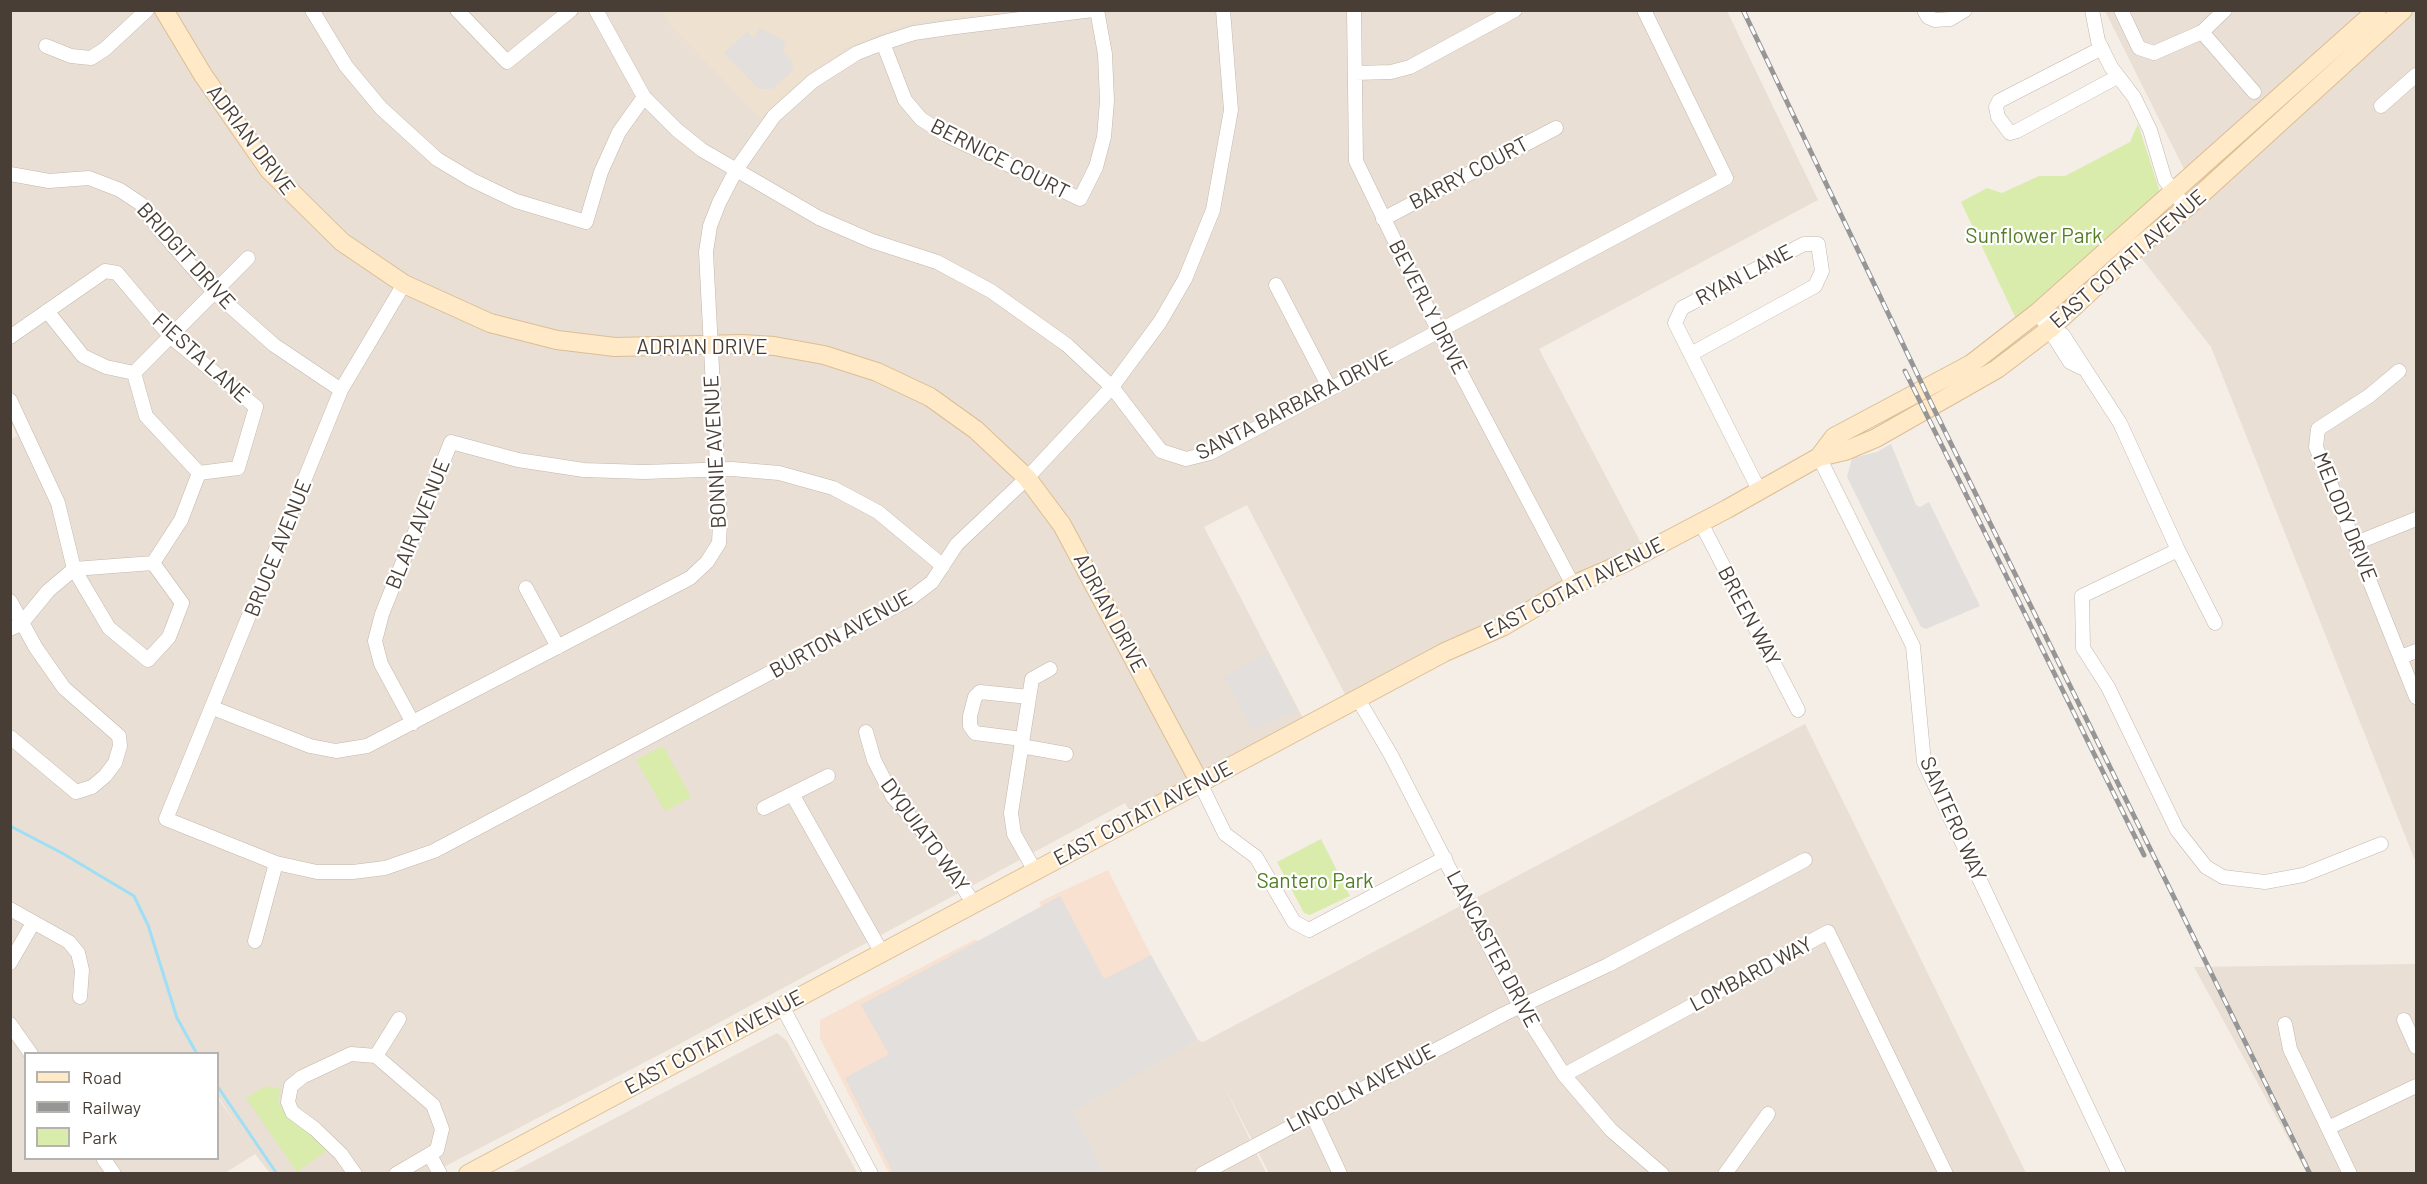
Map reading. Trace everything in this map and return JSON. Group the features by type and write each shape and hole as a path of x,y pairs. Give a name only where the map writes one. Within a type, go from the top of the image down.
{"main road":[{"name":"ADRIAN DRIVE","path":"164,10 203,75 269,170 342,242 404,284 490,323 557,340 615,347 774,346 824,355 877,372 930,397 976,429 1027,478 1062,525 1200,783"},
{"name":"EAST COTATI AVENUE","path":"1819,457 1834,437 1971,364 2038,312 2377,10"},
{"name":"EAST COTATI AVENUE","path":"468,1173 1444,652 1504,626 1573,585 1701,523 1819,457 1845,451 1876,438 1996,369 2051,328 2403,10"}],"street":[{"path":"46,46 71,56 91,58 105,49 147,10"},
{"path":"312,10 346,66 381,108 437,159 472,180 516,201 586,222 601,171 619,132 644,96"},
{"path":"457,10 507,62 571,10"},
{"name":"SANTA BARBARA DRIVE","path":"596,10 644,96 677,130 702,150 819,218 872,241 937,262 991,291 1067,345 1112,387 1161,451 1186,459 1210,453 1726,178 1644,10"},
{"name":"BERNICE COURT","path":"883,43 905,100 921,119 946,135 1080,199 1096,167 1104,137 1107,101 1105,54 1095,10"},
{"name":"BONNIE AVENUE","path":"213,708 310,746 336,751 367,746 690,578 708,562 719,543 718,470 706,252 710,226 736,170 774,116 793,97 835,66 883,43 948,28 1095,10"},
{"name":"BURTON AVENUE","path":"166,819 276,863 317,872 353,872 385,868 434,851 911,598 932,582 957,544 1027,478 1112,387 1170,305 1185,279 1213,210 1231,110 1223,10"},
{"name":"BEVERLY DRIVE","path":"1354,10 1356,161 1438,330 1573,585"},
{"path":"1355,73 1391,72 1410,67 1515,10"},
{"path":"1924,10 1928,17 1935,20 1950,19 1965,10"},
{"path":"2092,10 2102,48 2118,77 2134,96 2150,130 2164,180 2186,208"},
{"path":"2121,10 2139,48 2154,52 2202,32 2225,10"},
{"path":"2202,32 2254,92"},
{"path":"2102,48 2000,101 1996,107 1998,117 2010,133 2017,131 2118,77"},
{"path":"2381,106 2416,75"},
{"name":"BARRY COURT","path":"1383,219 1556,128"},
{"name":"BRIDGIT DRIVE","path":"10,174 49,181 89,178 120,190 141,204 157,227 214,292 274,345 341,390"},
{"name":"RYAN LANE","path":"1691,354 1815,286 1822,271 1818,244 1804,244 1682,308 1675,323 1760,492"},
{"path":"134,373 248,258"},
{"name":"FIESTA LANE","path":"10,337 105,271 117,273 170,336 256,407 238,468 199,473"},
{"name":"BRUCE AVENUE","path":"166,819 341,390 404,284"},
{"path":"1276,285 1330,389"},
{"path":"47,311 83,356 106,367 134,373"},
{"path":"2038,312 2051,328 2063,335 2078,357 2082,368 2120,423 2178,550 2215,623"},
{"name":"MELODY DRIVE","path":"2399,371 2369,396 2318,429 2316,447 2416,697"},
{"path":"134,373 146,416 199,473 181,520 153,562"},
{"path":"10,400 58,503 74,568 109,628 148,660 169,637 182,603 153,562"},
{"name":"BLAIR AVENUE","path":"413,723 381,664 375,640 382,614 451,442 518,460 584,470 644,472 718,470 779,474 833,488 878,512 943,566"},
{"name":"SANTERO WAY","path":"1819,457 1913,646 1924,762 2119,1173"},
{"path":"2355,543 2416,519"},
{"name":"BREEN WAY","path":"1701,523 1798,710"},
{"path":"2178,550 2082,596 2083,648 2108,687 2177,830 2206,867 2223,877 2265,882 2303,875 2381,844"},
{"path":"16,626 48,591 74,568 153,562"},
{"path":"526,588 558,647"},
{"path":"10,601 16,626 64,688 119,736 120,746 115,763 93,787 76,792 10,736"},
{"path":"2401,657 2416,651"},
{"path":"1035,871 1011,825 1032,679 1050,669"},
{"path":"1029,697 980,692 975,697 970,726 975,733 1066,754"},
{"name":"LANCASTER DRIVE","path":"1358,699 1445,858 1520,1006 1564,1075 1611,1130 1662,1173"},
{"name":"DYQUIATO WAY","path":"866,732 874,760 893,797 943,856 974,904"},
{"path":"764,808 828,776"},
{"path":"1200,783 1225,834 1256,856 1294,922 1309,930 1445,858"},
{"path":"792,794 882,953"},
{"name":"LINCOLN AVENUE","path":"1202,1173 1520,1006 1608,965 1805,860"},
{"path":"255,941 276,863"},
{"path":"10,909 69,942 78,953 83,979 80,997"},
{"path":"10,963 33,923"},
{"name":"LOMBARD WAY","path":"1564,1075 1828,932 1946,1173"},
{"path":"782,1006 871,1173"},
{"path":"376,1056 399,1019"},
{"path":"2404,1020 2416,1047"},
{"path":"10,1024 30,1052"},
{"path":"2284,1024 2290,1049 2350,1173"},
{"path":"355,1173 341,1154 315,1129 292,1112 289,1093 291,1086 302,1077 351,1053 376,1056 433,1105 442,1136 437,1150 396,1173"},
{"path":"2328,1128 2416,1086"},
{"path":"1312,1114 1340,1173"},
{"path":"1725,1173 1768,1114"},
{"path":"430,1155 440,1173"},
{"path":"104,1160 114,1173"}],"shaded area":[{"path":"11,11 1727,11 1818,200 1539,349 1643,547 1348,700 1247,505 1204,527 1306,724 1134,818 1125,803 674,1047 432,1173 270,1173 255,1154 225,1173 11,1173 10,440 17,436 11,422"},
{"path":"663,11 1011,11 922,21 893,28 845,49 810,73 760,118 670,25"},
{"path":"2105,11 2400,11 2194,189"},
{"path":"2405,11 2416,11 2416,863 2211,347 2135,250"},
{"path":"760,28 786,42 783,51 792,61 793,70 772,89 759,89 724,53 747,32 754,38"},
{"path":"1891,444 1916,505 1920,507 1929,502 1980,606 1926,629 1921,627 1847,477 1852,458 1877,452"},
{"path":"1267,652 1297,711 1253,730 1224,677"},
{"path":"1805,724 2026,1173 1269,1173 1223,1084 1266,1173 1104,1173 1068,1108 1198,1040 1203,1042"},
{"path":"1108,870 1191,1035 1068,1108 1101,1174 889,1173 820,1038 820,1020 976,939 1016,1010 1079,979 1039,902"},
{"path":"1060,896 1104,979 1151,955 1198,1040 1073,1111 1104,1173 893,1173 845,1078 889,1054 861,1005"},
{"path":"2416,964 2416,1173 2307,1173 2194,967"},
{"path":"777,1033 787,1041 857,1173 511,1173"}],"green space":[{"name":"Sunflower Park","path":"2138,124 2159,189 2156,199 2017,321 1961,202 1987,188 2002,193 2039,176 2065,176 2130,142"},
{"path":"663,746 691,797 665,811 636,760"},
{"name":"Santero Park","path":"1321,839 1350,896 1310,915 1304,913 1277,862"},
{"path":"266,1086 281,1089 278,1102 286,1114 329,1149 297,1172 246,1098"}],"waterway":[{"path":"10,826 62,853 134,896 148,925 177,1018 196,1052"},
{"path":"219,1088 277,1174"}],"railway":[{"path":"1743,10 1932,405 2310,1174"},
{"path":"1905,371 2144,855"}]}
